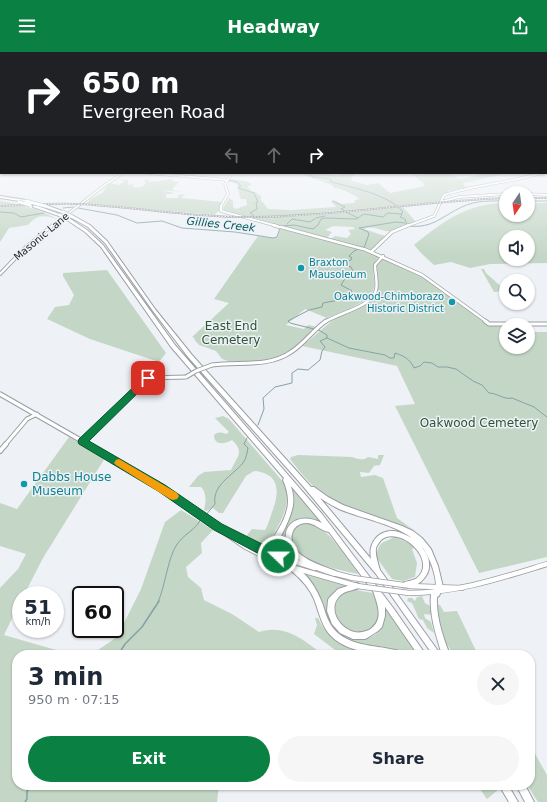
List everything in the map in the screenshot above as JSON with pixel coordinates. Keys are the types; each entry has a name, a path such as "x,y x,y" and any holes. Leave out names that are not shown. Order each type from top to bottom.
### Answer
{"highway":[{"path":"0,198 26,201 45,206 62,214"},
{"path":"0,198 70,217 89,226 106,242 154,310 183,347 304,483 378,572 433,650"},
{"path":"70,217 102,246 173,346 332,532 376,589 419,650"},
{"path":"267,552 272,546 291,509 292,497 285,477"},
{"path":"304,483 336,505 406,530 419,538 426,546 432,557 440,588 435,594 433,600 437,624 445,650"},
{"path":"332,532 317,522 304,520 291,527 288,538 293,550 306,562 334,573"},
{"path":"378,572 373,552 377,541 383,536 392,534 406,537 414,541 421,550 426,564 425,573 419,580 404,585"},
{"path":"291,567 304,578 312,588 327,626 337,637 350,644 377,650"},
{"path":"357,586 344,588 337,592 330,607 331,614 336,625 344,632 353,636 370,634 380,623 382,612 376,589"},
{"path":"507,790 514,802"},
{"path":"523,790 530,802"}],"main road":[{"path":"0,394 37,414 162,488 218,527 267,552 302,565 377,583 440,588 465,588"},
{"path":"218,527 226,535 244,546 265,557 291,567 357,586 409,594 454,592 547,564"}],"street":[{"name":"Masonic Lane","path":"0,274 23,249 105,186"},
{"path":"225,186 228,194 220,208 223,212 372,251 411,268 429,279 489,324 547,324"},
{"path":"372,251 390,233 434,216 444,195 458,190 482,186"},
{"path":"441,202 448,199 499,194"},
{"path":"535,194 547,195"},
{"path":"444,195 448,199"},
{"path":"82,442 148,378 186,377 196,371 212,365 226,363 258,363 284,356 300,346 327,321 361,304 373,296 376,289 375,265 383,256"},
{"path":"0,451 28,419 37,414"}],"green space":[{"path":"107,186 133,186 137,188 144,186 175,186 173,190 184,192 160,190 174,193 165,194 167,197 162,200 167,198 178,198 178,195 185,194 181,198 222,202 219,208 220,211 215,215 86,204 92,198 102,193"},
{"path":"237,186 249,186 247,187 251,191 261,196 261,200 268,209 291,210 335,207 336,206 331,202 333,200 342,204 354,203 355,200 360,199 344,190 334,188 333,186 382,186 390,193 425,186 465,186 466,188 448,191 450,192 443,195 439,202 280,216 242,217 225,211 223,208 229,198 233,201 233,207 236,209 247,205 246,199 241,199"},
{"path":"0,201 30,207 57,219 41,216 31,221 28,225 9,228 0,242"},
{"path":"535,203 547,203 547,263 535,263 535,230 499,230 499,264 470,268 451,262 434,265 414,245 446,221 480,206 499,204 499,222 535,222"},
{"path":"403,207 416,222 392,231 385,231 372,227 364,229 385,236 371,250 331,239 335,236 347,238 351,234 348,230 355,229 353,227 333,226 325,230 332,232 327,238 249,218 317,215"},
{"name":"East End Cemetery","path":"280,228 364,250 380,256 374,266 374,285 371,294 368,298 351,308 327,318 305,309 286,325 304,329 308,325 317,327 299,345 276,357 257,361 228,361 222,359 216,351 199,345 194,339 195,338 192,337 229,303 214,299 258,236 273,238 278,237"},
{"name":"Oakwood Cemetery","path":"383,258 410,270 433,283 486,323 499,324 499,354 535,354 535,332 547,332 547,557 479,573 395,406 415,404 397,366 302,346 337,318 361,307 372,299 376,294 378,281 375,265"},
{"path":"481,269 484,269 486,273 499,285 499,292 494,292"},
{"path":"107,270 166,353 159,362 90,339 47,319 55,307 69,305 74,295 63,276 63,273"},
{"path":"223,416 229,419 284,483 287,499 284,515 268,544 265,546 260,546 248,539 247,535 252,529 265,530 275,505 277,491 276,485 269,475 254,471 246,476 223,513 219,513 213,508 206,511 204,510 206,498 203,489 201,487 189,487 198,476 204,472 231,470 239,455 238,448 232,440 220,443 214,439 214,435 217,433 226,434 229,432 215,418"},
{"path":"69,437 105,458 43,558 29,586 12,586 12,619 4,635 56,650 12,650 12,790 218,790 217,802 0,802 0,588 18,569 26,554 0,546 0,503 17,509"},
{"path":"298,455 352,457 358,459 368,457 378,459 378,455 384,455 380,465 374,466 369,473 360,472 361,477 375,475 383,478 397,518 415,531 408,527 344,505 321,492 309,482 290,459 291,457"},
{"path":"292,488 321,522 302,518 294,521 286,530 287,544 302,562 272,550 285,528 291,512 293,505"},
{"path":"181,510 213,530 201,543 202,553 186,567 188,577 201,588 204,600 232,614 259,632 277,630 294,635 317,650 98,650 116,638 124,638 124,623 141,589 165,522"},
{"path":"306,522 314,524 322,529 336,543 359,574 327,567 305,557 296,550 292,542 292,532 298,525"},
{"path":"395,536 416,547 412,549 417,563 415,577 403,581 392,579 376,557 377,551 381,544"},
{"path":"301,572 347,585 334,592 330,597 328,604 329,616 335,626 345,634 356,638 367,638 377,633 383,623 385,607 415,650 386,650 347,639 332,629"},
{"path":"356,590 373,593 377,601 380,618 377,625 366,633 349,632 335,619 334,603 336,597 346,591"},
{"path":"422,596 425,603 432,607 432,615 424,614 425,618 431,622 434,633 427,628 423,620 419,619 412,603 407,601 408,598 412,598 415,601 417,597"},
{"path":"435,604 440,605 444,612 457,611 476,650 451,650 446,643"},
{"path":"315,618 318,618 323,628 337,641 362,650 335,650 314,634 317,625"},
{"path":"535,754 547,775 547,802 538,802 530,790 535,790"},
{"path":"481,790 498,790 487,799"}],"waterway":[{"path":"241,186 238,188 254,193 258,202 256,202 257,209 250,213 255,217"},
{"path":"347,186 380,196 397,206 403,212 401,214"},
{"path":"333,201 345,207 341,209 345,211"},
{"name":"Gillies Creek","path":"410,226 425,225 438,221 456,210 473,203 499,201"},
{"name":"Gillies Creek","path":"535,201 547,201"},
{"name":"Gillies Creek","path":"63,208 73,207"},
{"name":"Gillies Creek","path":"78,208 117,215 137,223 162,221 182,228 235,232 273,238 277,237 280,228"},
{"name":"Gillies Creek","path":"0,212 14,213 21,217 44,213"},
{"name":"Gillies Creek","path":"346,212 358,218"},
{"name":"Gillies Creek","path":"358,218 364,214 383,217 388,213 401,214"},
{"name":"Gillies Creek","path":"401,214 402,215 400,217 405,219 407,225"},
{"name":"Gillies Creek","path":"287,224 292,219 310,222 316,218 325,216"},
{"name":"Gillies Creek","path":"282,226 294,225 313,229 318,225 321,219 325,218 358,218"},
{"path":"364,248 369,234 368,232 359,228 396,222 405,223"},
{"path":"314,329 290,323 288,321 309,310 322,307 323,303 339,300 352,291 341,285 346,277 353,271 351,267 346,265 346,262 351,260 352,258 349,256 354,251 359,249"},
{"path":"317,329 327,335 327,338"},
{"path":"258,425 264,409 263,398 275,387 292,383 292,373 298,369 308,370 320,360 322,351 325,347 320,341 327,338"},
{"path":"327,338 349,348 385,355 390,358 394,358 395,353 401,355 411,362 414,368 420,366 424,362 432,363 438,367 456,369 473,381 482,385 489,393 506,398 512,398 534,407 547,417"},
{"path":"205,516 215,504 215,497 220,486 239,468 244,461 248,448 244,444 247,438"},
{"path":"158,602 173,551 182,538 195,527 201,519"},
{"path":"121,650 142,627 159,601"},
{"path":"25,802 28,790"}],"railway":[{"path":"0,206 78,204 211,216 256,217 319,214 443,202 499,198"},
{"path":"535,198 547,198"}],"slow traffic":[{"path":"119,463 173,496"}],"place":[{"name":"Braxton Mausoleum","path":"301,268"},
{"name":"Oakwood-Chimborazo Historic District","path":"452,302"},
{"name":"Dabbs House Museum","path":"24,484"}],"route":[{"path":"148,378 82,442 162,488 218,527 278,556"}]}
